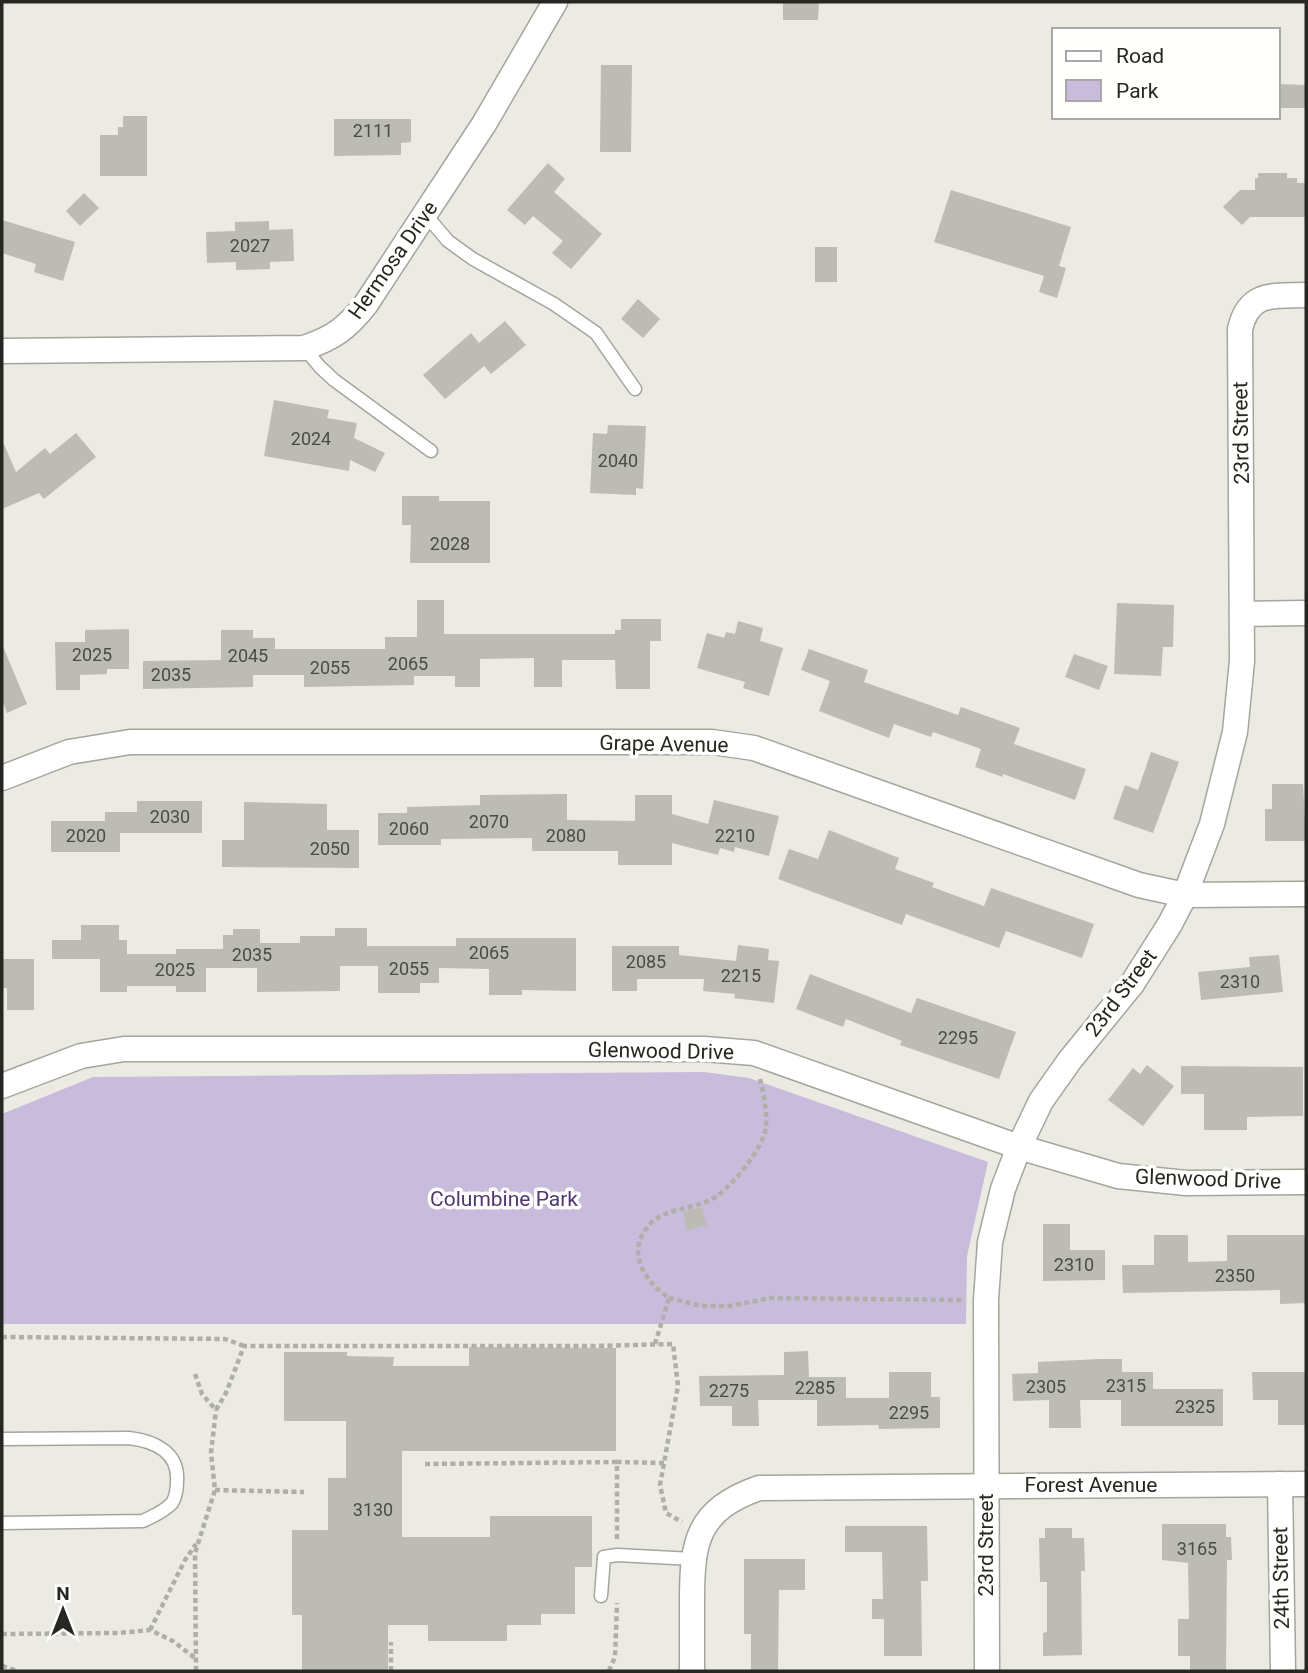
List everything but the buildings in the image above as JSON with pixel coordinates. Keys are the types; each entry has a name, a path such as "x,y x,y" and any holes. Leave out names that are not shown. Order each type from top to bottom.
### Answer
{"street":[{"name":"Hermosa Drive","path":"2,351 304,348 330,339 352,323 425,215 484,124 555,2"},
{"name":"23rd Street","path":"986,1671 986,1300 990,1242 1003,1189 1041,1101 1070,1059 1132,984 1170,924 1185,895 1212,824 1235,732 1242,661 1240,329 1247,308 1265,296 1306,295"},
{"path":"1243,614 1306,613"},
{"name":"Grape Avenue","path":"2,778 69,751 130,742 712,742 754,748 1139,885 1185,895 1306,894"},
{"name":"Glenwood Drive","path":"2,1086 81,1056 124,1049 704,1049 754,1054 1019,1147 1118,1176 1186,1183 1306,1182"},
{"name":"24th Street","path":"1280,1484 1283,1671"},
{"name":"Forest Avenue","path":"701,1533 715,1512 735,1497 759,1488 1306,1484"},
{"path":"692,1671 693,1559 696,1541 701,1533"}],"lane":[{"path":"425,215 448,241 473,259 554,304 596,333 635,389"},
{"path":"304,348 334,380 431,451"},
{"path":"2,1439 146,1440 168,1453 176,1465 178,1477 173,1502 160,1513 143,1521 2,1522"},
{"path":"601,1596 604,1557 693,1559"}],"path":[{"path":"754,1054 766,1103 766,1131 751,1159 730,1186 713,1199 668,1213 653,1221 641,1237 639,1254 640,1267 649,1282 670,1298 702,1306 730,1306 770,1298 986,1300"},
{"path":"655,1344 670,1298"},
{"path":"2,1337 225,1339 244,1346 673,1344 678,1386 660,1485 666,1513 701,1533"},
{"path":"150,1630 185,1560 197,1543 215,1490 211,1453 216,1410 226,1394 244,1346"},
{"path":"195,1374 202,1394 216,1410"},
{"path":"425,1464 617,1462"},
{"path":"215,1490 304,1492"},
{"path":"196,1671 197,1543"},
{"path":"2,1634 118,1633 150,1630 173,1641 195,1658"},
{"path":"391,1642 391,1671"},
{"path":"2,1666 18,1671"}],"green space":[{"name":"Columbine Park","path":"704,1072 749,1078 988,1162 967,1256 966,1324 2,1324 2,1114 93,1077"}]}
